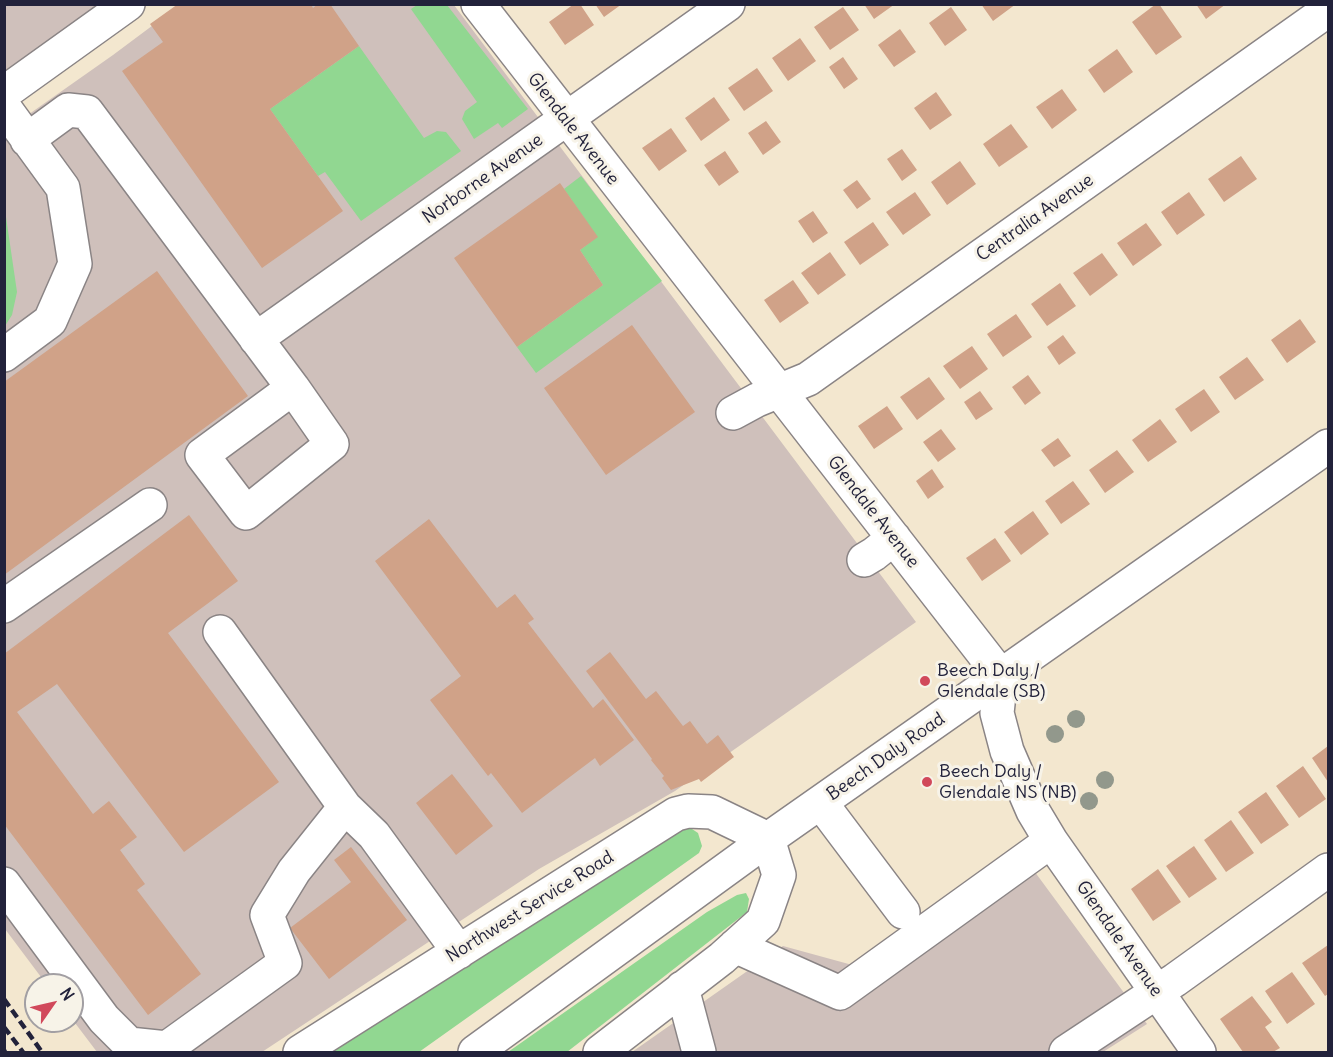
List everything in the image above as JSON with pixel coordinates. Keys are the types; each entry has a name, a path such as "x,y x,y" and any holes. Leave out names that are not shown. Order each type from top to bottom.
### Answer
{"street":[{"path":"4,93 128,4"},
{"name":"Glendale Avenue","path":"477,4 1001,676 997,713 1007,751 1033,811 1051,841 1198,1053"},
{"name":"Norborne Avenue","path":"256,339 728,4"},
{"name":"Centralia Avenue","path":"733,413 818,372 1329,10"},
{"path":"4,107 63,188 75,264 50,321 4,355"},
{"path":"27,140 68,110 87,112 293,388"},
{"name":"Beech Daly Road","path":"475,1053 768,839 1329,446"},
{"path":"4,606 150,505"},
{"path":"864,560 894,538"},
{"path":"220,632 345,807 374,835 459,952"},
{"path":"822,803 903,912"},
{"path":"4,884 104,1019 129,1044 167,1048 285,963 267,915 294,871 345,807"},
{"name":"Northwest Service Road","path":"300,1053 676,814 688,811 712,812 768,839"},
{"path":"600,1053 735,946 763,921 779,875 768,839"},
{"path":"735,946 840,993 1051,841"},
{"path":"1066,1053 1329,870"},
{"path":"682,988 699,1053"}],"shaded area":[{"path":"5,5 103,5 5,77"},
{"path":"180,5 454,5 916,622 675,791 539,869 262,1052 97,1052 83,1033 84,973 38,973 5,929 5,131"},
{"path":"1029,864 1147,1024 1103,1052 632,1052 783,946 856,966"}],"green space":[{"path":"417,5 447,5 528,109 502,128 498,123 474,139 462,119 465,111 477,102 411,9"},
{"path":"359,46 424,138 437,131 446,132 461,151 361,221 325,172 318,176 270,109"},
{"path":"581,176 662,281 536,373 517,347 603,285 580,250 597,237 564,189"},
{"path":"5,210 17,292 12,315 5,326"},
{"path":"685,828 698,833 702,846 699,853 419,1052 323,1052"},
{"path":"746,893 749,899 747,912 567,1052 508,1052 707,912 737,895"}],"building":[{"path":"178,4 311,4 313,8 318,4 330,4 359,46 270,109 343,211 262,268 122,71 163,42 150,24"},
{"path":"574,4 580,4 594,25 565,45 549,22"},
{"path":"595,4 622,4 604,17"},
{"path":"864,4 895,4 874,19"},
{"path":"981,4 1016,4 993,21"},
{"path":"1159,4 1182,37 1156,55 1132,22"},
{"path":"1196,4 1226,4 1206,19"},
{"path":"843,7 859,30 830,50 814,27"},
{"path":"951,7 967,30 945,46 929,23"},
{"path":"900,29 916,52 894,67 878,45"},
{"path":"800,38 816,61 788,81 772,58"},
{"path":"1117,49 1133,72 1104,93 1088,70"},
{"path":"843,57 858,79 844,89 829,67"},
{"path":"757,68 773,91 744,111 728,88"},
{"path":"1062,89 1077,110 1052,129 1036,107"},
{"path":"936,92 952,115 930,130 914,108"},
{"path":"714,97 730,120 701,141 685,118"},
{"path":"766,121 781,142 763,155 748,133"},
{"path":"1011,124 1028,147 999,167 983,144"},
{"path":"671,128 687,151 659,171 642,148"},
{"path":"902,149 917,170 902,181 887,159"},
{"path":"725,151 739,172 719,186 704,165"},
{"path":"1241,156 1257,179 1224,202 1208,179"},
{"path":"960,161 976,184 947,205 931,182"},
{"path":"857,180 871,199 857,209 843,190"},
{"path":"560,183 598,237 580,250 603,285 517,347 454,258"},
{"path":"915,192 931,215 903,235 886,212"},
{"path":"1189,192 1205,215 1177,235 1161,212"},
{"path":"813,211 828,233 813,243 798,221"},
{"path":"873,222 889,245 860,265 844,242"},
{"path":"1146,223 1162,245 1133,266 1117,243"},
{"path":"830,252 846,275 818,295 801,273"},
{"path":"1102,253 1118,275 1090,296 1073,273"},
{"path":"157,271 248,396 4,575 4,382"},
{"path":"793,280 809,303 780,323 764,300"},
{"path":"1060,283 1076,306 1047,326 1031,304"},
{"path":"1016,314 1032,337 1003,357 987,334"},
{"path":"1300,319 1316,342 1287,363 1271,340"},
{"path":"632,325 695,412 606,475 544,388"},
{"path":"1063,335 1076,353 1059,365 1047,347"},
{"path":"972,346 988,369 960,389 943,366"},
{"path":"1247,357 1264,380 1235,400 1219,377"},
{"path":"1028,375 1041,393 1025,405 1012,387"},
{"path":"929,377 945,399 917,420 900,397"},
{"path":"1204,389 1220,412 1191,432 1175,409"},
{"path":"980,391 993,409 976,420 964,402"},
{"path":"887,406 903,429 874,449 858,426"},
{"path":"1160,419 1177,442 1148,462 1132,440"},
{"path":"941,429 956,449 938,462 923,442"},
{"path":"1058,438 1071,456 1054,467 1041,450"},
{"path":"1117,450 1134,472 1105,493 1089,470"},
{"path":"932,469 944,487 928,499 916,481"},
{"path":"1073,481 1090,504 1061,524 1045,501"},
{"path":"1033,511 1049,534 1021,555 1004,532"},
{"path":"189,515 238,581 168,633 279,782 184,852 57,684 17,712 93,814 109,801 137,837 120,850 145,884 137,890 201,974 148,1015 4,824 4,654"},
{"path":"429,519 497,608 515,594 534,619 528,623 593,708 603,699 634,740 600,766 595,758 522,813 491,773 488,776 430,700 461,676 375,561"},
{"path":"995,538 1011,561 982,581 966,558"},
{"path":"610,652 646,699 656,691 683,726 690,721 707,744 718,735 734,757 701,782 699,779 671,790 652,759 586,671"},
{"path":"1328,746 1328,782 1312,758"},
{"path":"1303,766 1326,799 1299,818 1276,786"},
{"path":"452,774 493,826 456,855 416,803"},
{"path":"1266,792 1289,825 1261,844 1238,812"},
{"path":"1231,820 1254,853 1226,872 1204,840"},
{"path":"1194,846 1217,879 1189,898 1166,866"},
{"path":"351,847 407,920 329,979 290,928 351,882 334,860"},
{"path":"1158,869 1181,902 1153,921 1131,889"},
{"path":"1328,945 1328,994 1325,996 1302,963"},
{"path":"1292,972 1315,1004 1287,1024 1265,991"},
{"path":"1252,996 1272,1022 1265,1027 1280,1048 1273,1052 1243,1052 1220,1019"}],"railway":[{"path":"4,999 42,1052"},
{"path":"4,1027 23,1052"}],"place":[{"name":"Beech Daly / Glendale (SB)","path":"925,681"},
{"name":"Beech Daly / Glendale NS (NB)","path":"927,782"}]}
